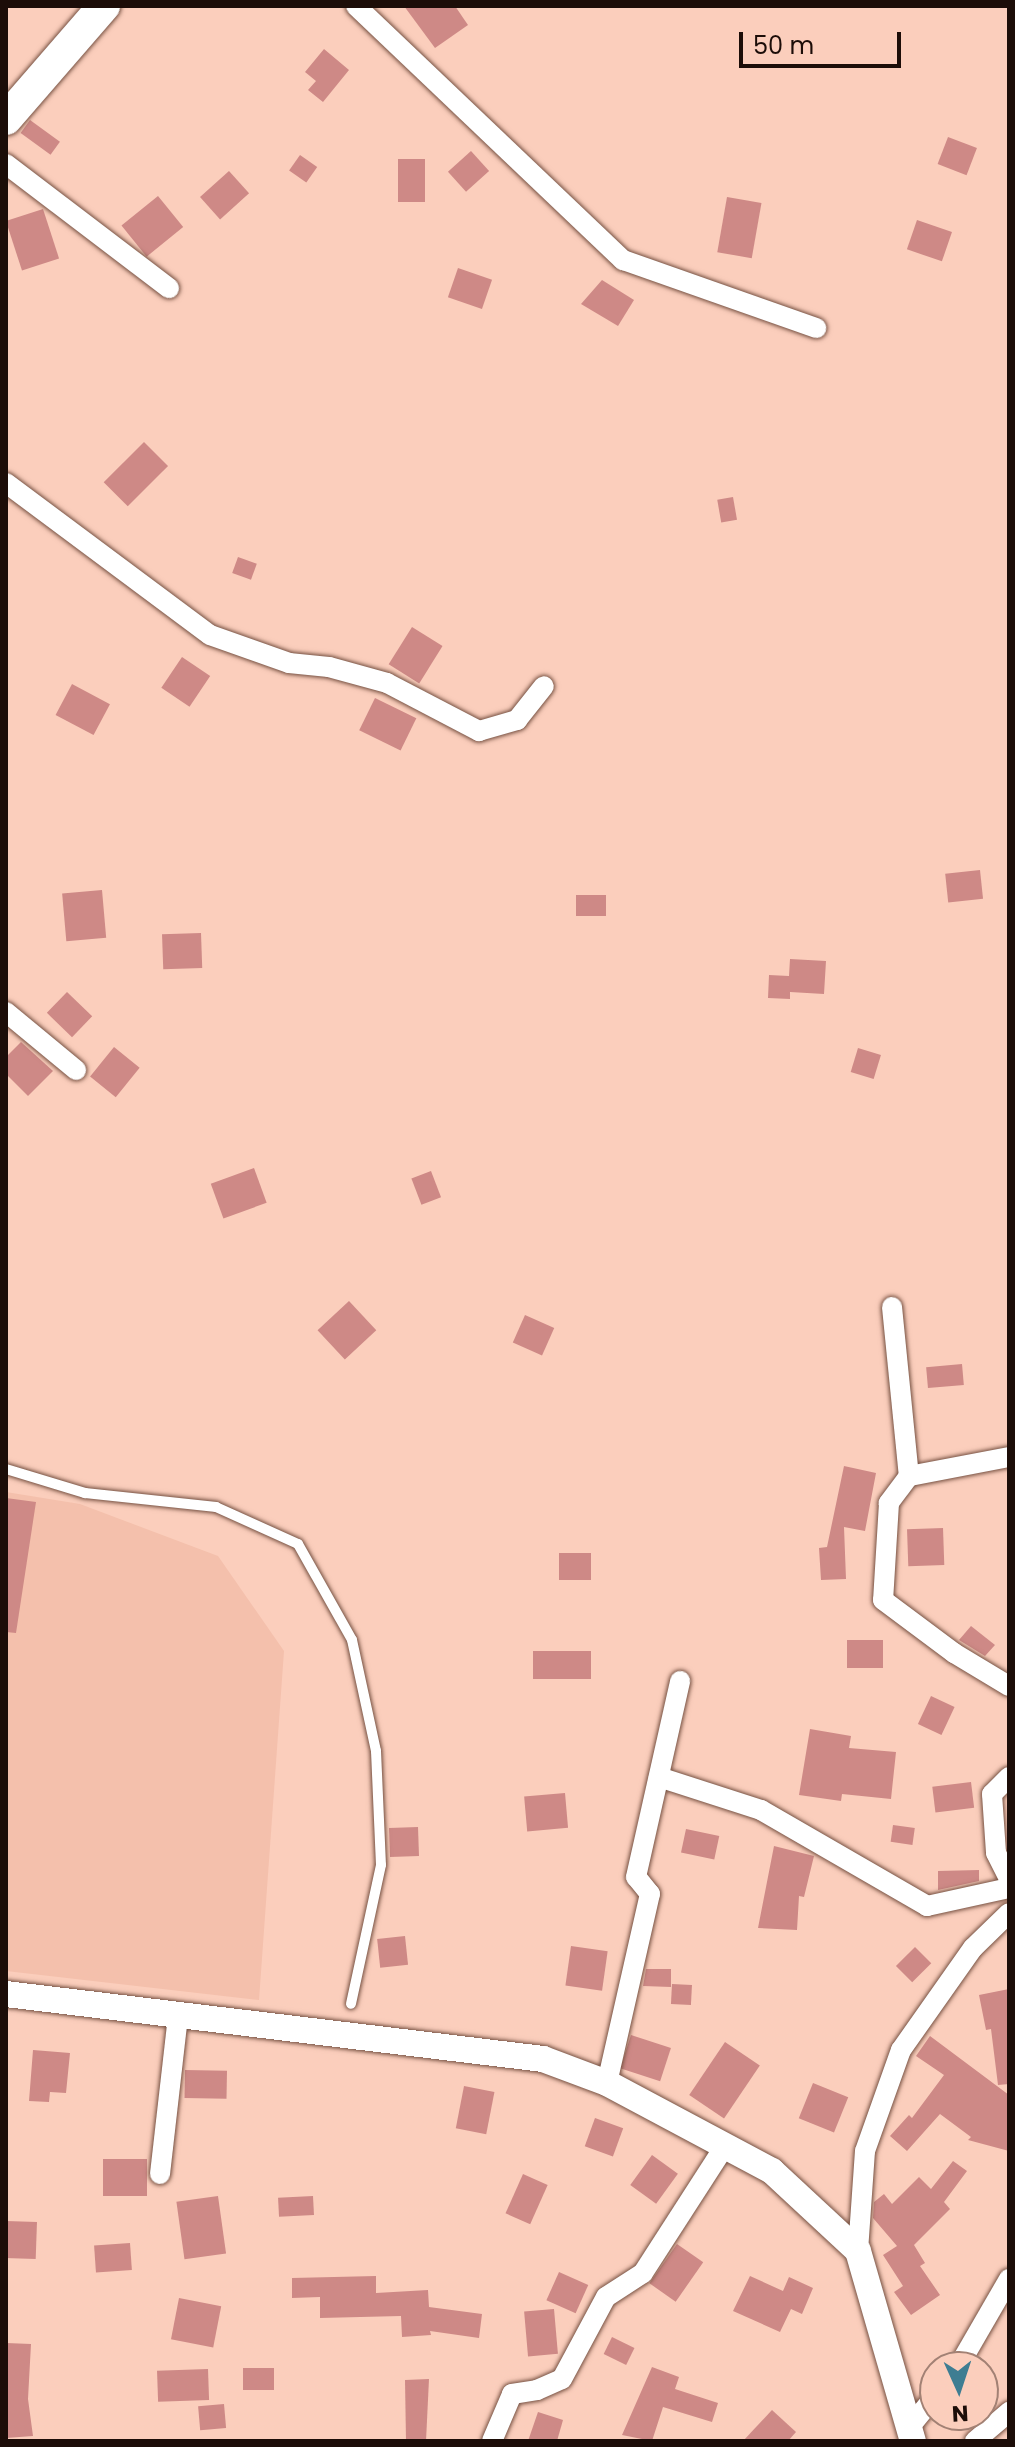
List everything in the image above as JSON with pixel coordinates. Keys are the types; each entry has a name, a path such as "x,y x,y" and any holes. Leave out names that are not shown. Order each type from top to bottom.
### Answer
{"main road":[{"path":"6,119 104,6"}],"street":[{"path":"356,6 623,260 816,328"},
{"path":"6,164 169,288"},
{"path":"6,483 210,635 289,663 329,667 387,683 479,731 517,720 544,686"},
{"path":"6,1012 76,1070"},
{"path":"892,1307 909,1476 889,1503 883,1600 954,1653 1009,1686"},
{"path":"909,1476 1009,1457"},
{"path":"607,2083 650,1894 636,1877 680,1681"},
{"path":"659,1777 761,1810 927,1906 1009,1888"},
{"path":"1009,1777 992,1794 996,1853 1009,1879"},
{"path":"910,2435 858,2251 865,2151 901,2050 973,1948 1009,1913"},
{"path":"6,1994 543,2059 607,2083 772,2171 858,2251"},
{"path":"160,2174 178,2016"},
{"path":"492,2441 512,2394 537,2390 562,2379 606,2297 643,2273 726,2144"},
{"path":"967,2351 1009,2279"},
{"path":"975,2441 1009,2412"}],"lane":[{"path":"6,1469 85,1493 216,1507 298,1544 352,1640 376,1751 381,1865 351,2004"}],"shaded area":[{"path":"6,1492 80,1504 218,1556 284,1651 259,2000 6,1971"}],"building":[{"path":"404,6 455,6 468,25 435,48"},
{"path":"324,49 349,70 323,102 308,90 316,81 305,72"},
{"path":"30,120 60,142 51,155 21,133"},
{"path":"948,137 977,148 967,175 938,164"},
{"path":"471,151 489,171 466,192 448,172"},
{"path":"300,155 317,167 306,183 289,171"},
{"path":"398,159 425,159 425,202 398,202"},
{"path":"229,171 249,193 220,219 200,197"},
{"path":"158,196 183,227 147,257 121,226"},
{"path":"727,197 761,203 752,258 717,252"},
{"path":"43,209 59,258 22,271 6,221"},
{"path":"917,220 952,232 942,261 907,249"},
{"path":"458,268 492,280 482,309 448,297"},
{"path":"602,280 634,300 618,326 581,304"},
{"path":"144,442 168,466 128,506 104,482"},
{"path":"733,497 737,520 721,522 717,500"},
{"path":"238,557 257,564 251,580 232,573"},
{"path":"412,627 443,646 419,683 389,664"},
{"path":"182,657 210,676 189,707 161,688"},
{"path":"72,684 110,704 94,735 56,715"},
{"path":"375,698 416,718 401,751 359,730"},
{"path":"980,870 983,899 948,902 945,874"},
{"path":"102,890 106,938 66,941 62,893"},
{"path":"576,895 606,895 606,916 576,916"},
{"path":"201,933 202,968 163,969 162,934"},
{"path":"790,959 826,961 824,994 790,992 790,999 768,998 769,975 789,976"},
{"path":"67,992 92,1016 72,1037 47,1013"},
{"path":"21,1042 53,1071 28,1096 6,1074 6,1057"},
{"path":"114,1047 140,1068 116,1097 90,1077"},
{"path":"858,1048 881,1055 874,1079 851,1072"},
{"path":"254,1168 267,1203 223,1219 211,1184"},
{"path":"431,1171 441,1197 421,1205 411,1179"},
{"path":"349,1301 376,1330 345,1360 318,1330"},
{"path":"525,1315 554,1328 542,1355 513,1342"},
{"path":"962,1364 964,1385 928,1388 926,1367"},
{"path":"844,1466 876,1473 865,1531 844,1527 846,1579 821,1580 819,1548 827,1547"},
{"path":"6,1498 36,1502 16,1633 6,1632"},
{"path":"943,1528 944,1565 908,1566 907,1529"},
{"path":"559,1553 591,1553 591,1580 559,1580"},
{"path":"971,1626 995,1645 985,1656 959,1640"},
{"path":"847,1640 883,1640 883,1668 847,1668"},
{"path":"533,1651 591,1651 591,1679 533,1679"},
{"path":"931,1696 955,1707 941,1735 918,1724"},
{"path":"810,1729 851,1736 849,1748 896,1752 891,1799 842,1794 841,1801 799,1795"},
{"path":"971,1782 974,1808 935,1813 932,1787"},
{"path":"565,1793 568,1828 527,1831 524,1797"},
{"path":"893,1825 915,1828 912,1845 891,1842"},
{"path":"418,1827 419,1856 390,1857 389,1828"},
{"path":"686,1829 719,1836 714,1860 681,1852"},
{"path":"774,1846 814,1856 804,1897 799,1896 797,1930 758,1928"},
{"path":"979,1870 979,1881 938,1890 938,1871"},
{"path":"405,1936 408,1965 380,1968 377,1939"},
{"path":"571,1946 608,1951 602,1991 565,1986"},
{"path":"915,1947 931,1963 912,1982 896,1966"},
{"path":"646,1969 671,1969 671,1987 643,1986"},
{"path":"672,1984 692,1985 691,2005 671,2004"},
{"path":"1009,1989 1009,2084 998,2085 991,2029 986,2030 979,1995"},
{"path":"631,2035 671,2048 660,2081 620,2068"},
{"path":"930,2036 1009,2095 1009,2151 968,2140 971,2137 940,2114 907,2151 890,2136 909,2115 912,2118 944,2075 916,2056"},
{"path":"725,2042 760,2065 724,2119 689,2095"},
{"path":"33,2050 70,2053 66,2093 50,2092 49,2102 29,2101"},
{"path":"185,2070 227,2071 227,2099 185,2098"},
{"path":"813,2083 848,2097 834,2132 799,2118"},
{"path":"464,2086 494,2092 486,2134 456,2128"},
{"path":"595,2118 623,2128 613,2156 585,2146"},
{"path":"652,2155 678,2174 656,2204 630,2185"},
{"path":"103,2159 147,2159 147,2196 103,2196"},
{"path":"953,2161 967,2171 944,2202 950,2209 914,2245 925,2263 920,2266 940,2295 911,2315 894,2292 903,2286 883,2255 897,2246 873,2218 874,2202 884,2194 892,2204 919,2177 931,2189"},
{"path":"523,2174 548,2185 530,2224 506,2213"},
{"path":"218,2196 226,2253 184,2259 176,2202"},
{"path":"313,2196 314,2215 279,2217 278,2198"},
{"path":"6,2221 37,2222 36,2259 6,2258"},
{"path":"130,2243 132,2270 96,2272 94,2246"},
{"path":"677,2244 703,2262 676,2302 649,2283"},
{"path":"559,2272 588,2285 576,2313 546,2300"},
{"path":"376,2276 376,2293 428,2290 429,2307 482,2314 479,2338 430,2331 431,2335 402,2337 401,2316 320,2318 320,2297 292,2298 292,2278"},
{"path":"750,2276 783,2291 789,2277 813,2288 802,2314 791,2309 780,2332 733,2311"},
{"path":"179,2298 221,2306 213,2347 171,2339"},
{"path":"554,2309 558,2354 528,2356 524,2312"},
{"path":"612,2337 634,2348 626,2365 604,2354"},
{"path":"6,2343 31,2344 28,2399 33,2436 6,2438"},
{"path":"652,2367 679,2377 675,2389 718,2403 712,2422 663,2407 652,2441 622,2435"},
{"path":"243,2368 274,2368 274,2390 243,2390"},
{"path":"208,2369 209,2400 158,2402 157,2371"},
{"path":"429,2379 426,2441 406,2441 405,2380"},
{"path":"224,2404 226,2428 200,2430 198,2406"},
{"path":"772,2410 796,2432 788,2441 743,2441"},
{"path":"538,2412 563,2420 557,2441 528,2441"}]}
